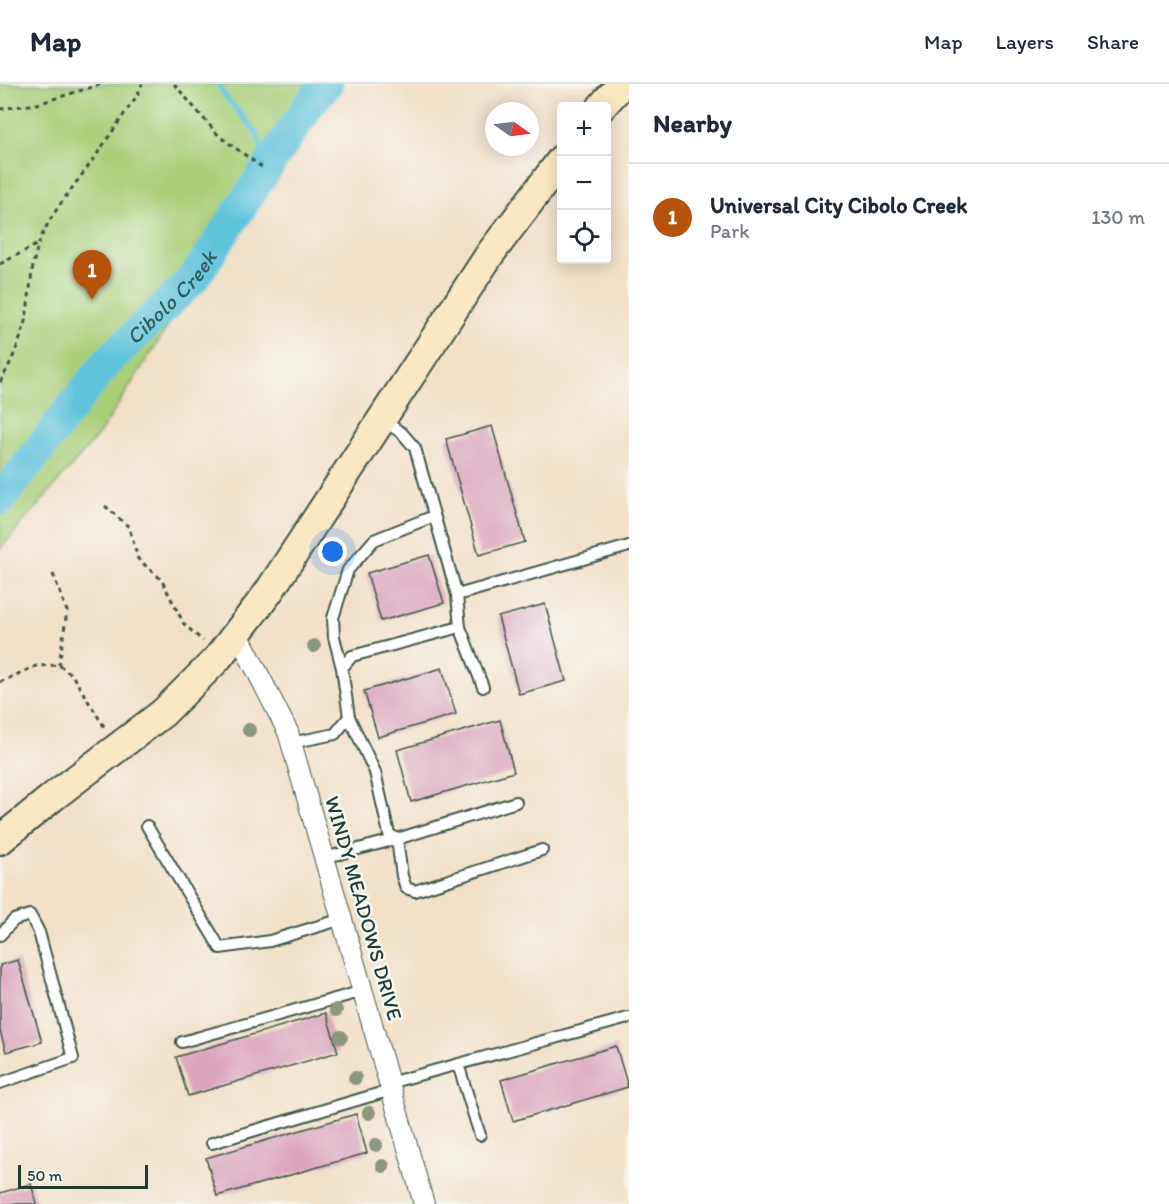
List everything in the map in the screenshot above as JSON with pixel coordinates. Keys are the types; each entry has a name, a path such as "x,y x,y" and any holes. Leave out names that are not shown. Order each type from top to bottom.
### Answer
{"main road":[{"path":"606,102 622,84"},
{"path":"0,840 163,713 217,659 268,593 490,254 557,164"}],"street":[{"name":"WINDY MEADOWS DRIVE","path":"238,633 291,743 424,1204"}],"lane":[{"path":"382,420 402,433 415,448 458,595 460,627 483,687"},
{"path":"397,839 389,834 375,772 349,717 342,668 334,637 333,618 348,570 374,540 434,516"},
{"path":"458,595 629,546"},
{"path":"342,668 352,656 460,627"},
{"path":"291,743 335,734 349,717"},
{"path":"324,858 397,839 516,802"},
{"path":"147,826 220,948 270,941 342,919"},
{"path":"397,839 406,888 415,891 542,850"},
{"path":"0,935 14,920 30,915 39,932 73,1058 0,1083"},
{"path":"182,1042 363,991"},
{"path":"212,1143 458,1064 628,1018"},
{"path":"458,1064 480,1135"}],"path":[{"path":"0,109 37,104 102,84"},
{"path":"0,382 8,370 21,335 28,306 29,280 38,244 54,211 137,96 142,84"},
{"path":"174,84 219,136 263,168"},
{"path":"0,264 38,244"},
{"path":"105,506 129,527 138,559 161,579 184,624 203,641 217,659"},
{"path":"53,574 67,611 59,664"},
{"path":"0,682 36,666 59,664 72,675 118,747"}],"green space":[{"path":"0,84 341,84 269,167 100,433 0,549"}],"building":[{"path":"492,426 525,542 479,555 446,439"},
{"path":"429,555 444,603 381,621 367,573"},
{"path":"545,604 566,681 519,694 498,617"},
{"path":"442,668 456,714 378,737 364,691"},
{"path":"500,720 514,772 411,802 397,750"},
{"path":"18,960 42,1042 6,1052 0,1031 0,965"},
{"path":"326,1013 338,1052 188,1096 176,1057"},
{"path":"616,1046 628,1087 513,1121 501,1080"},
{"path":"356,1114 367,1153 217,1196 206,1158"},
{"path":"31,1184 37,1204 0,1204 0,1193"}],"waterway":[{"path":"218,84 225,96 256,132 269,167"},
{"name":"Cibolo Creek","path":"0,500 106,363 194,278 309,105 327,84"}],"place":[{"name":"Universal City Cibolo Creek","path":"92,300"}]}
